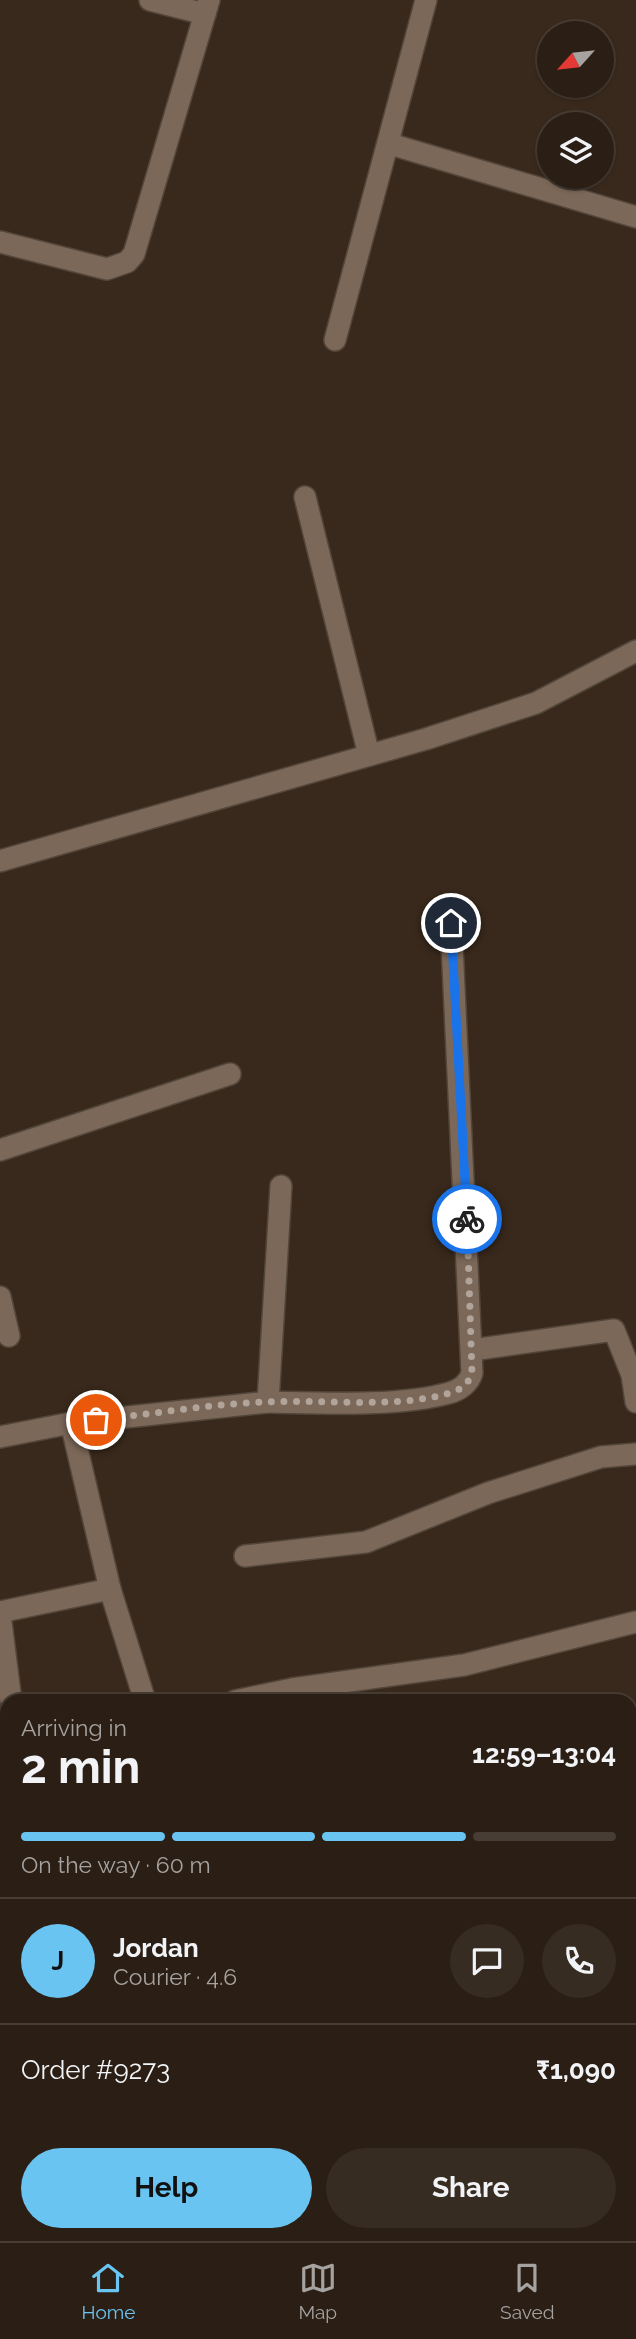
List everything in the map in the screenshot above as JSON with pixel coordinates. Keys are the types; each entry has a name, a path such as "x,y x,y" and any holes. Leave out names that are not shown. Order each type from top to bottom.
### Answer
{"street":[{"path":"0,242 107,269 127,262 134,254 207,7 150,0"},
{"path":"335,340 390,144 426,0"},
{"path":"390,144 636,217"},
{"path":"305,497 369,755"},
{"path":"0,861 369,755 536,703 636,652"},
{"path":"0,1437 71,1423 268,1402 368,1402 450,1393 470,1380 472,1350 451,923"},
{"path":"0,1150 230,1074"},
{"path":"268,1402 281,1186"},
{"path":"0,1297 9,1336"},
{"path":"472,1350 614,1330 632,1375 636,1402"},
{"path":"71,1423 110,1589 143,1694"},
{"path":"244,1556 366,1542 488,1493 601,1457 636,1454"},
{"path":"10,1694 0,1613 110,1589"},
{"path":"268,1694 464,1665 636,1622"}],"way so far":[{"path":"96,1420 268,1402 368,1402 423,1397 458,1390 470,1380 472,1373 467,1219"}],"route":[{"path":"451,923 467,1219"}]}
